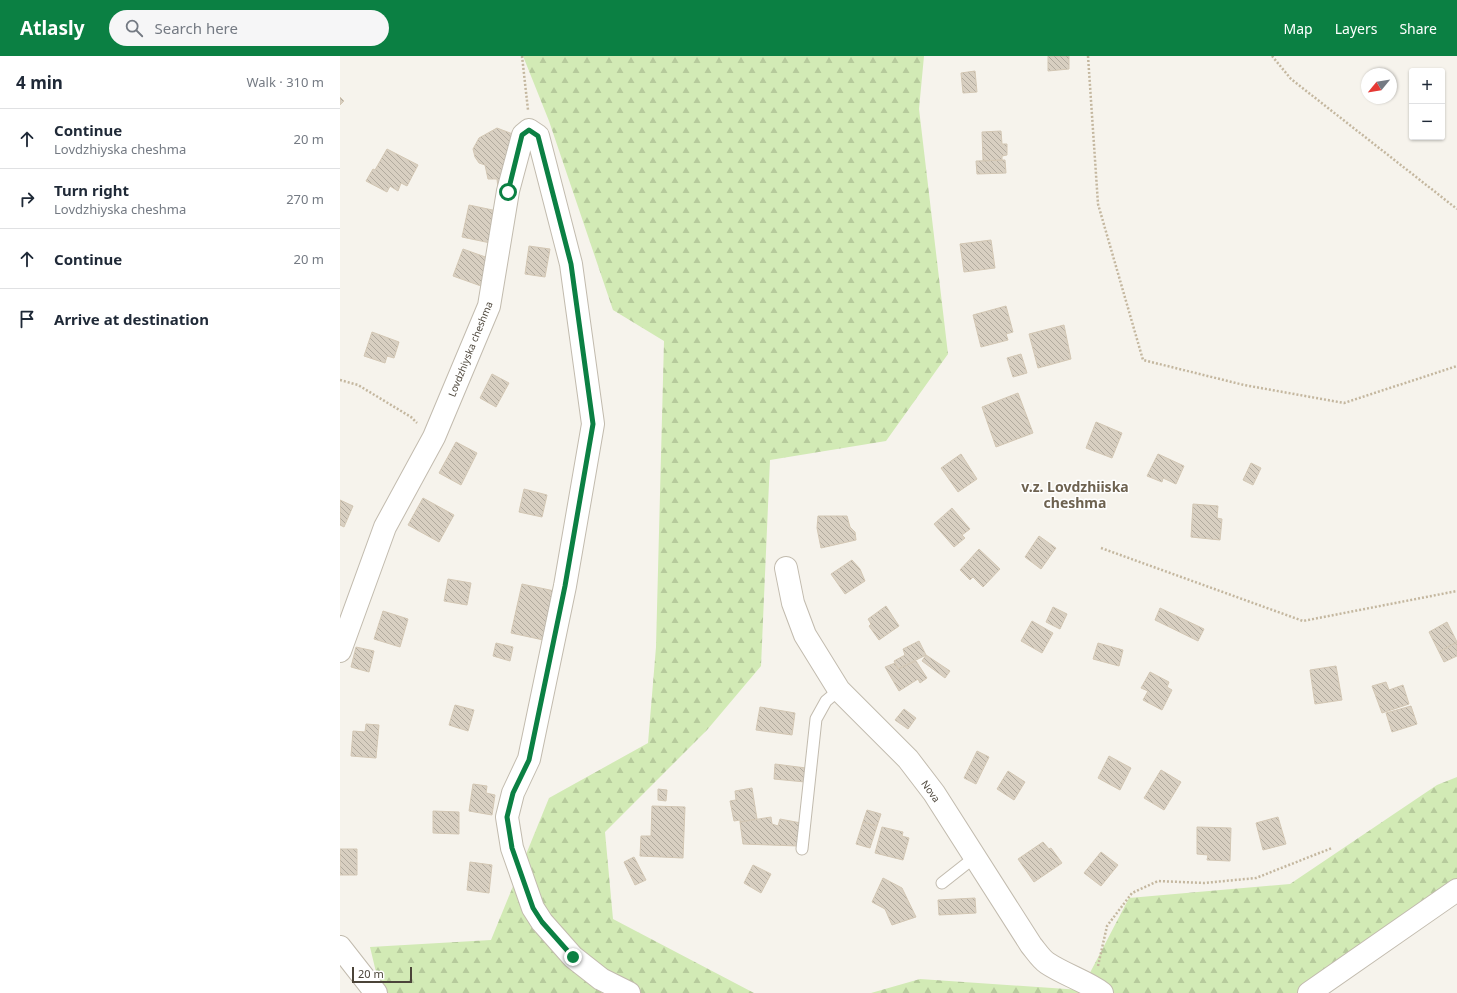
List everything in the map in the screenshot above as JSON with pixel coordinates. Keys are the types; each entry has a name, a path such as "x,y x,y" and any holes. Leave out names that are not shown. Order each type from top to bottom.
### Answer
{"street":[{"name":"Lovdzhiyska cheshma","path":"340,651 386,527 434,437 489,306 508,192 522,135 529,130"},
{"path":"529,130 538,136 571,264 593,424 565,586 529,760 513,793 507,817 512,848 533,908 542,922 573,957 601,979 629,993"},
{"name":"Nova","path":"786,568 793,603 806,635 839,690 908,759 934,793 1031,945 1046,962 1098,990"},
{"path":"1309,993 1457,890"},
{"path":"340,947 376,993"}],"lane":[{"path":"802,849 816,719 826,701 839,690"},
{"path":"942,883 975,857"}],"path":[{"path":"522,56 527,96 529,130"},
{"path":"1088,56 1098,204 1143,360 1244,385 1344,403 1457,366"},
{"path":"1272,56 1290,79 1457,209"},
{"path":"340,380 358,385 411,418 434,437"},
{"path":"1101,548 1303,621 1457,591"},
{"path":"1098,990 1107,926 1132,893 1158,881 1204,883 1256,878 1332,848"}],"green space":[{"path":"523,56 924,56 919,109 948,354 886,441 770,460 761,666 707,730 605,832 613,919 754,993 381,993 370,947 491,940 549,798 648,743 656,647 664,341 613,310 549,121"},
{"path":"1457,777 1457,882 1299,993 871,993 920,979 1081,990 1129,898 1290,884 1437,785"}],"building":[{"path":"1048,56 1069,56 1069,69 1048,71"},
{"path":"975,71 977,92 963,93 961,73"},
{"path":"340,97 344,101 340,105"},
{"path":"497,128 518,136 498,188 497,179 488,179 485,165 479,163 475,157 473,149 479,138"},
{"path":"1001,131 1002,144 1007,144 1007,155 1002,156 1002,160 983,161 982,132"},
{"path":"387,149 418,165 407,186 401,183 398,191 390,186 387,192 366,181 373,169 375,170"},
{"path":"1005,160 1006,173 977,174 976,161"},
{"path":"469,205 502,212 495,244 462,237"},
{"path":"991,240 995,268 964,272 960,244"},
{"path":"529,246 550,249 545,277 525,274"},
{"path":"463,249 491,259 481,286 453,276"},
{"path":"1006,306 1013,332 1006,334 1008,340 981,347 973,315"},
{"path":"1064,325 1071,359 1038,368 1029,334"},
{"path":"372,332 399,342 394,358 387,356 385,363 364,356"},
{"path":"1021,354 1027,373 1013,377 1007,358"},
{"path":"492,374 509,383 496,407 480,398"},
{"path":"1018,393 1033,433 996,447 982,407"},
{"path":"1096,422 1122,433 1112,458 1086,448"},
{"path":"456,442 477,453 461,485 439,473"},
{"path":"961,454 977,479 958,492 941,468"},
{"path":"1158,454 1184,466 1176,484 1163,478 1162,482 1147,476"},
{"path":"1251,463 1261,468 1253,485 1243,480"},
{"path":"524,489 547,495 542,517 519,512"},
{"path":"423,498 454,515 439,542 408,525"},
{"path":"340,500 353,506 344,527 340,525"},
{"path":"1193,504 1218,506 1217,518 1222,519 1220,540 1191,537"},
{"path":"952,508 970,529 962,535 965,538 954,547 934,524"},
{"path":"818,516 847,516 850,527 855,532 856,540 821,548 817,528"},
{"path":"1039,536 1056,548 1041,569 1025,557"},
{"path":"979,549 1000,569 983,587 973,577 970,580 960,570"},
{"path":"852,560 860,569 865,581 845,594 831,574"},
{"path":"448,579 471,583 467,605 444,601"},
{"path":"522,584 559,592 548,641 511,633"},
{"path":"886,606 899,626 879,640 869,626 871,624 868,619"},
{"path":"1053,607 1067,614 1060,629 1046,622"},
{"path":"1160,608 1204,629 1198,641 1155,620"},
{"path":"383,611 408,619 400,647 374,639"},
{"path":"1032,621 1053,633 1042,653 1021,641"},
{"path":"1447,622 1457,642 1439,652 1429,632"},
{"path":"919,641 926,655 898,669 894,661 905,655 903,649"},
{"path":"1457,642 1457,656 1444,662 1439,652"},
{"path":"496,643 513,647 510,661 493,656"},
{"path":"1098,643 1123,650 1119,666 1093,659"},
{"path":"356,647 374,651 369,672 351,667"},
{"path":"926,655 950,671 945,678 922,661"},
{"path":"916,661 927,678 920,683 918,679 899,691 885,667 895,663 898,669"},
{"path":"1336,666 1342,700 1315,704 1310,670"},
{"path":"1150,672 1169,682 1167,687 1172,690 1162,710 1143,700 1148,691 1141,688"},
{"path":"1386,682 1389,690 1403,685 1409,704 1382,713 1372,686"},
{"path":"455,705 474,710 468,731 449,725"},
{"path":"1411,706 1417,724 1392,732 1386,713"},
{"path":"760,707 795,713 792,735 756,730"},
{"path":"904,709 916,718 908,729 895,720"},
{"path":"366,724 379,725 376,758 351,756 353,731 365,732"},
{"path":"977,751 989,757 976,784 964,778"},
{"path":"1109,756 1131,768 1120,790 1098,778"},
{"path":"775,764 806,768 805,782 774,779"},
{"path":"1161,770 1181,782 1164,810 1144,798"},
{"path":"1008,771 1025,782 1014,800 997,789"},
{"path":"473,784 487,786 486,793 495,795 492,815 469,811"},
{"path":"752,788 757,819 740,822 740,820 734,821 730,801 736,800 735,791"},
{"path":"658,789 667,790 666,801 658,800"},
{"path":"652,806 685,807 683,858 640,856 641,836 651,836"},
{"path":"867,810 881,814 877,826 863,822"},
{"path":"433,811 459,812 459,834 433,833"},
{"path":"771,817 772,824 778,826 780,819 801,823 798,846 743,844 740,822"},
{"path":"1278,817 1286,844 1263,850 1256,823"},
{"path":"863,822 877,826 870,848 856,844"},
{"path":"882,827 903,832 902,836 909,838 903,860 875,853"},
{"path":"1197,827 1231,828 1230,861 1207,860 1208,855 1197,854"},
{"path":"1043,842 1049,849 1051,848 1062,863 1034,882 1018,859"},
{"path":"340,849 357,849 357,875 340,875"},
{"path":"1101,852 1118,865 1101,886 1084,873"},
{"path":"634,857 646,880 635,885 624,862"},
{"path":"470,862 492,865 489,893 467,890"},
{"path":"753,865 771,874 761,893 744,883"},
{"path":"883,878 902,888 916,917 892,925 885,909 872,902"},
{"path":"975,898 976,913 939,915 938,900"}],"district":[{"name":"v.z. Lovdzhiiska cheshma","path":"1075,496"}],"route":[{"path":"508,192 522,135 529,130 538,136 571,264 593,424 565,586 529,760 513,793 507,817 512,848 533,908 542,922 573,957"}]}
